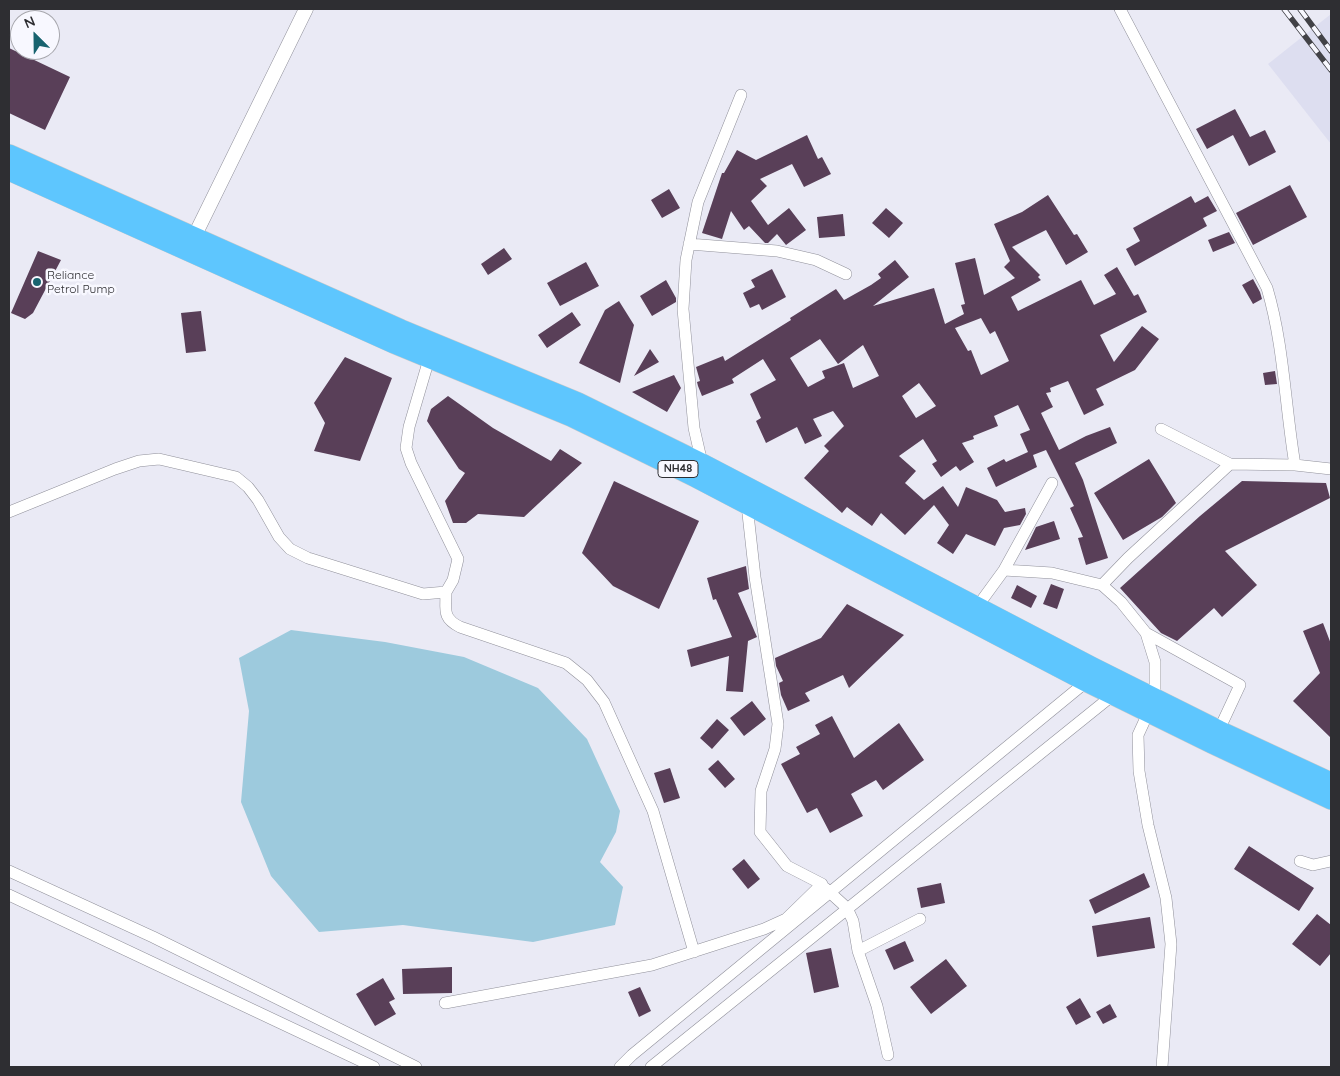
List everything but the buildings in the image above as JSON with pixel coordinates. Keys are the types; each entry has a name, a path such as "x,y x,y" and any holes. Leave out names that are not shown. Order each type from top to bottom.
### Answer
{"highway":[{"name":"NH48","path":"9,154 401,329 578,402 698,470 825,537 1086,682 1113,695 1152,706 1219,730 1331,782"},
{"name":"NH48","path":"9,171 429,358 698,470 747,505 825,537 977,607 1152,706 1331,800"}],"street":[{"path":"194,237 306,9"},
{"path":"1120,9 1266,288 1274,312 1282,357 1295,464"},
{"path":"698,470 683,309 686,260 698,202 741,95"},
{"path":"689,244 777,251 816,260 846,274"},
{"path":"429,358 408,428 406,448 458,559 453,580 446,592 446,614 450,622 460,627 566,663 587,680 604,702 653,811 694,952"},
{"path":"1161,429 1230,464 1295,464 1331,469"},
{"path":"9,512 115,469 139,461 159,458 236,477 248,487 258,500 280,537 290,549 308,558 423,594 446,592"},
{"path":"1102,585 1128,558 1230,464"},
{"path":"977,607 1004,570 1052,483"},
{"path":"747,505 755,577 778,724 775,748 761,792 760,832 787,866 826,888 847,908 854,921 858,951 877,1006 888,1055"},
{"path":"1004,570 1052,573 1102,585 1121,602 1146,633 1156,662 1152,706 1138,735 1139,771 1148,825 1166,898 1170,944 1162,1067"},
{"path":"1146,633 1240,685 1219,730"},
{"path":"445,1003 652,965 764,929 786,919 1086,682"},
{"path":"651,1067 1113,695"},
{"path":"1300,862 1314,865 1331,861"},
{"path":"9,871 153,937 416,1067"},
{"path":"620,1067 826,888"},
{"path":"9,895 374,1067"},
{"path":"858,951 920,919"}],"shaded area":[{"path":"1331,14 1331,144 1268,64"}],"water":[{"path":"291,630 385,642 464,657 538,688 587,739 620,811 616,832 600,862 623,887 615,925 533,942 403,925 319,932 271,876 241,802 249,711 239,658"}],"railway":[{"path":"1284,9 1331,70"},
{"path":"1300,9 1331,51"}],"place":[{"name":"Reliance Petrol Pump","path":"37,282"}]}
